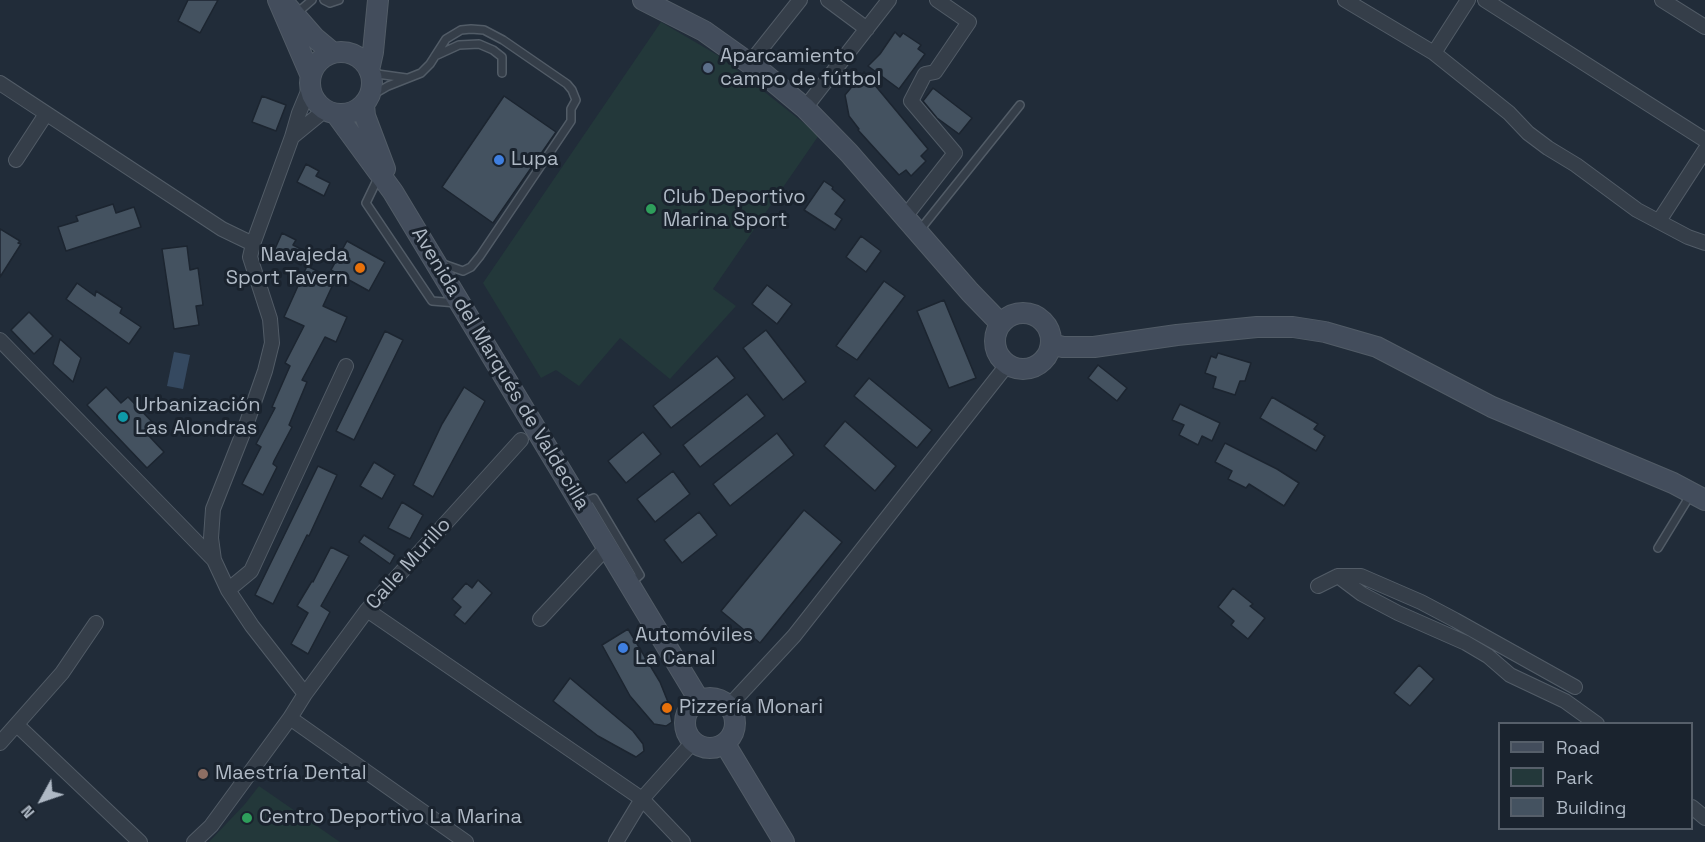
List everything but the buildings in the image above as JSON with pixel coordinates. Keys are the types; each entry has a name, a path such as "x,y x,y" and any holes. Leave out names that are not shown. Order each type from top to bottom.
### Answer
{"street":[{"path":"280,0 315,38 365,63 370,71"},
{"path":"280,0 310,81 314,101 331,112"},
{"path":"292,136 331,112 354,112 366,101 372,85 370,71 378,0"},
{"path":"643,0 704,31 750,63 805,108 849,153 917,233 1000,323"},
{"path":"750,63 800,0"},
{"path":"828,0 867,28"},
{"path":"805,108 889,0"},
{"path":"904,218 955,153 911,101 926,74 935,72 969,22 937,0"},
{"path":"1344,0 1434,53 1509,113 1528,133 1637,210 1688,237 1705,243"},
{"path":"1434,53 1468,0"},
{"path":"1485,0 1705,140"},
{"path":"1662,0 1705,27"},
{"path":"305,694 252,627 228,590 214,560 211,518 216,499 265,371 272,343 270,319 250,257 253,244 298,113 320,61 342,53 376,24"},
{"path":"0,83 222,229 253,244"},
{"name":"Avenida del Marqués de Valdecilla","path":"366,101 365,116 393,192"},
{"name":"Avenida del Marqués de Valdecilla","path":"331,112 393,192 699,700"},
{"path":"16,160 46,114"},
{"path":"1659,221 1705,150"},
{"path":"1016,314 1034,315 1047,327 1051,344 1042,362 1025,370 1007,365 995,350 994,340 1000,323 1007,317 1016,314"},
{"path":"1051,344 1063,347 1094,347 1177,334 1257,327 1293,327 1325,332 1360,341 1386,351 1492,407 1544,427 1698,496"},
{"path":"0,339 214,560"},
{"path":"729,706 794,636 1007,365"},
{"path":"228,590 251,572 346,366"},
{"name":"Calle Murillo","path":"194,842 211,826 367,610 522,440"},
{"path":"179,522 191,526 211,518"},
{"path":"540,619 607,547"},
{"path":"1318,586 1338,576 1360,576 1421,602 1575,687"},
{"path":"1338,576 1362,594 1398,613 1466,643 1488,656 1510,675 1565,701 1596,722"},
{"path":"367,610 642,799 683,842"},
{"path":"0,743 62,673 96,622"},
{"path":"715,698 729,706 736,721 731,738 725,744 709,748 693,742 685,728 685,720 692,705 699,700 715,698"},
{"path":"290,718 466,842"},
{"path":"17,725 140,842"},
{"path":"616,842 642,799 693,742"},
{"path":"725,744 784,842"},
{"path":"1693,808 1705,818"}],"lane":[{"path":"295,15 312,0"},
{"path":"324,0 330,3 339,0"},
{"path":"366,101 406,78 421,74 446,39 461,30 484,30 502,39 567,84 572,90 576,100 571,109 571,121 471,267 463,271 435,261"},
{"path":"435,56 459,45 480,44 502,57 502,73"},
{"path":"370,71 406,78"},
{"path":"917,233 1020,105"},
{"path":"380,173 366,203 432,301 461,304"},
{"path":"1658,548 1698,496"},
{"path":"580,503 594,498 640,575 630,585"}],"green space":[{"name":"Club Deportivo Marina Sport","path":"661,22 719,56 819,135 713,289 736,306 670,379 620,338 579,386 556,370 541,378 483,283"},
{"path":"259,786 340,842 209,842"}],"water":[{"path":"174,352 190,355 183,389 167,386"}],"place":[{"name":"Aparcamiento campo de fútbol","path":"708,68"},
{"name":"Lupa","path":"499,160"},
{"name":"Club Deportivo Marina Sport","path":"651,209"},
{"name":"Navajeda Sport Tavern","path":"360,268"},
{"name":"Urbanización Las Alondras","path":"123,417"},
{"name":"Automóviles La Canal","path":"623,648"},
{"name":"Pizzería Monari","path":"667,708"},
{"name":"Maestría Dental","path":"203,774"},
{"name":"Centro Deportivo La Marina","path":"247,818"}]}
